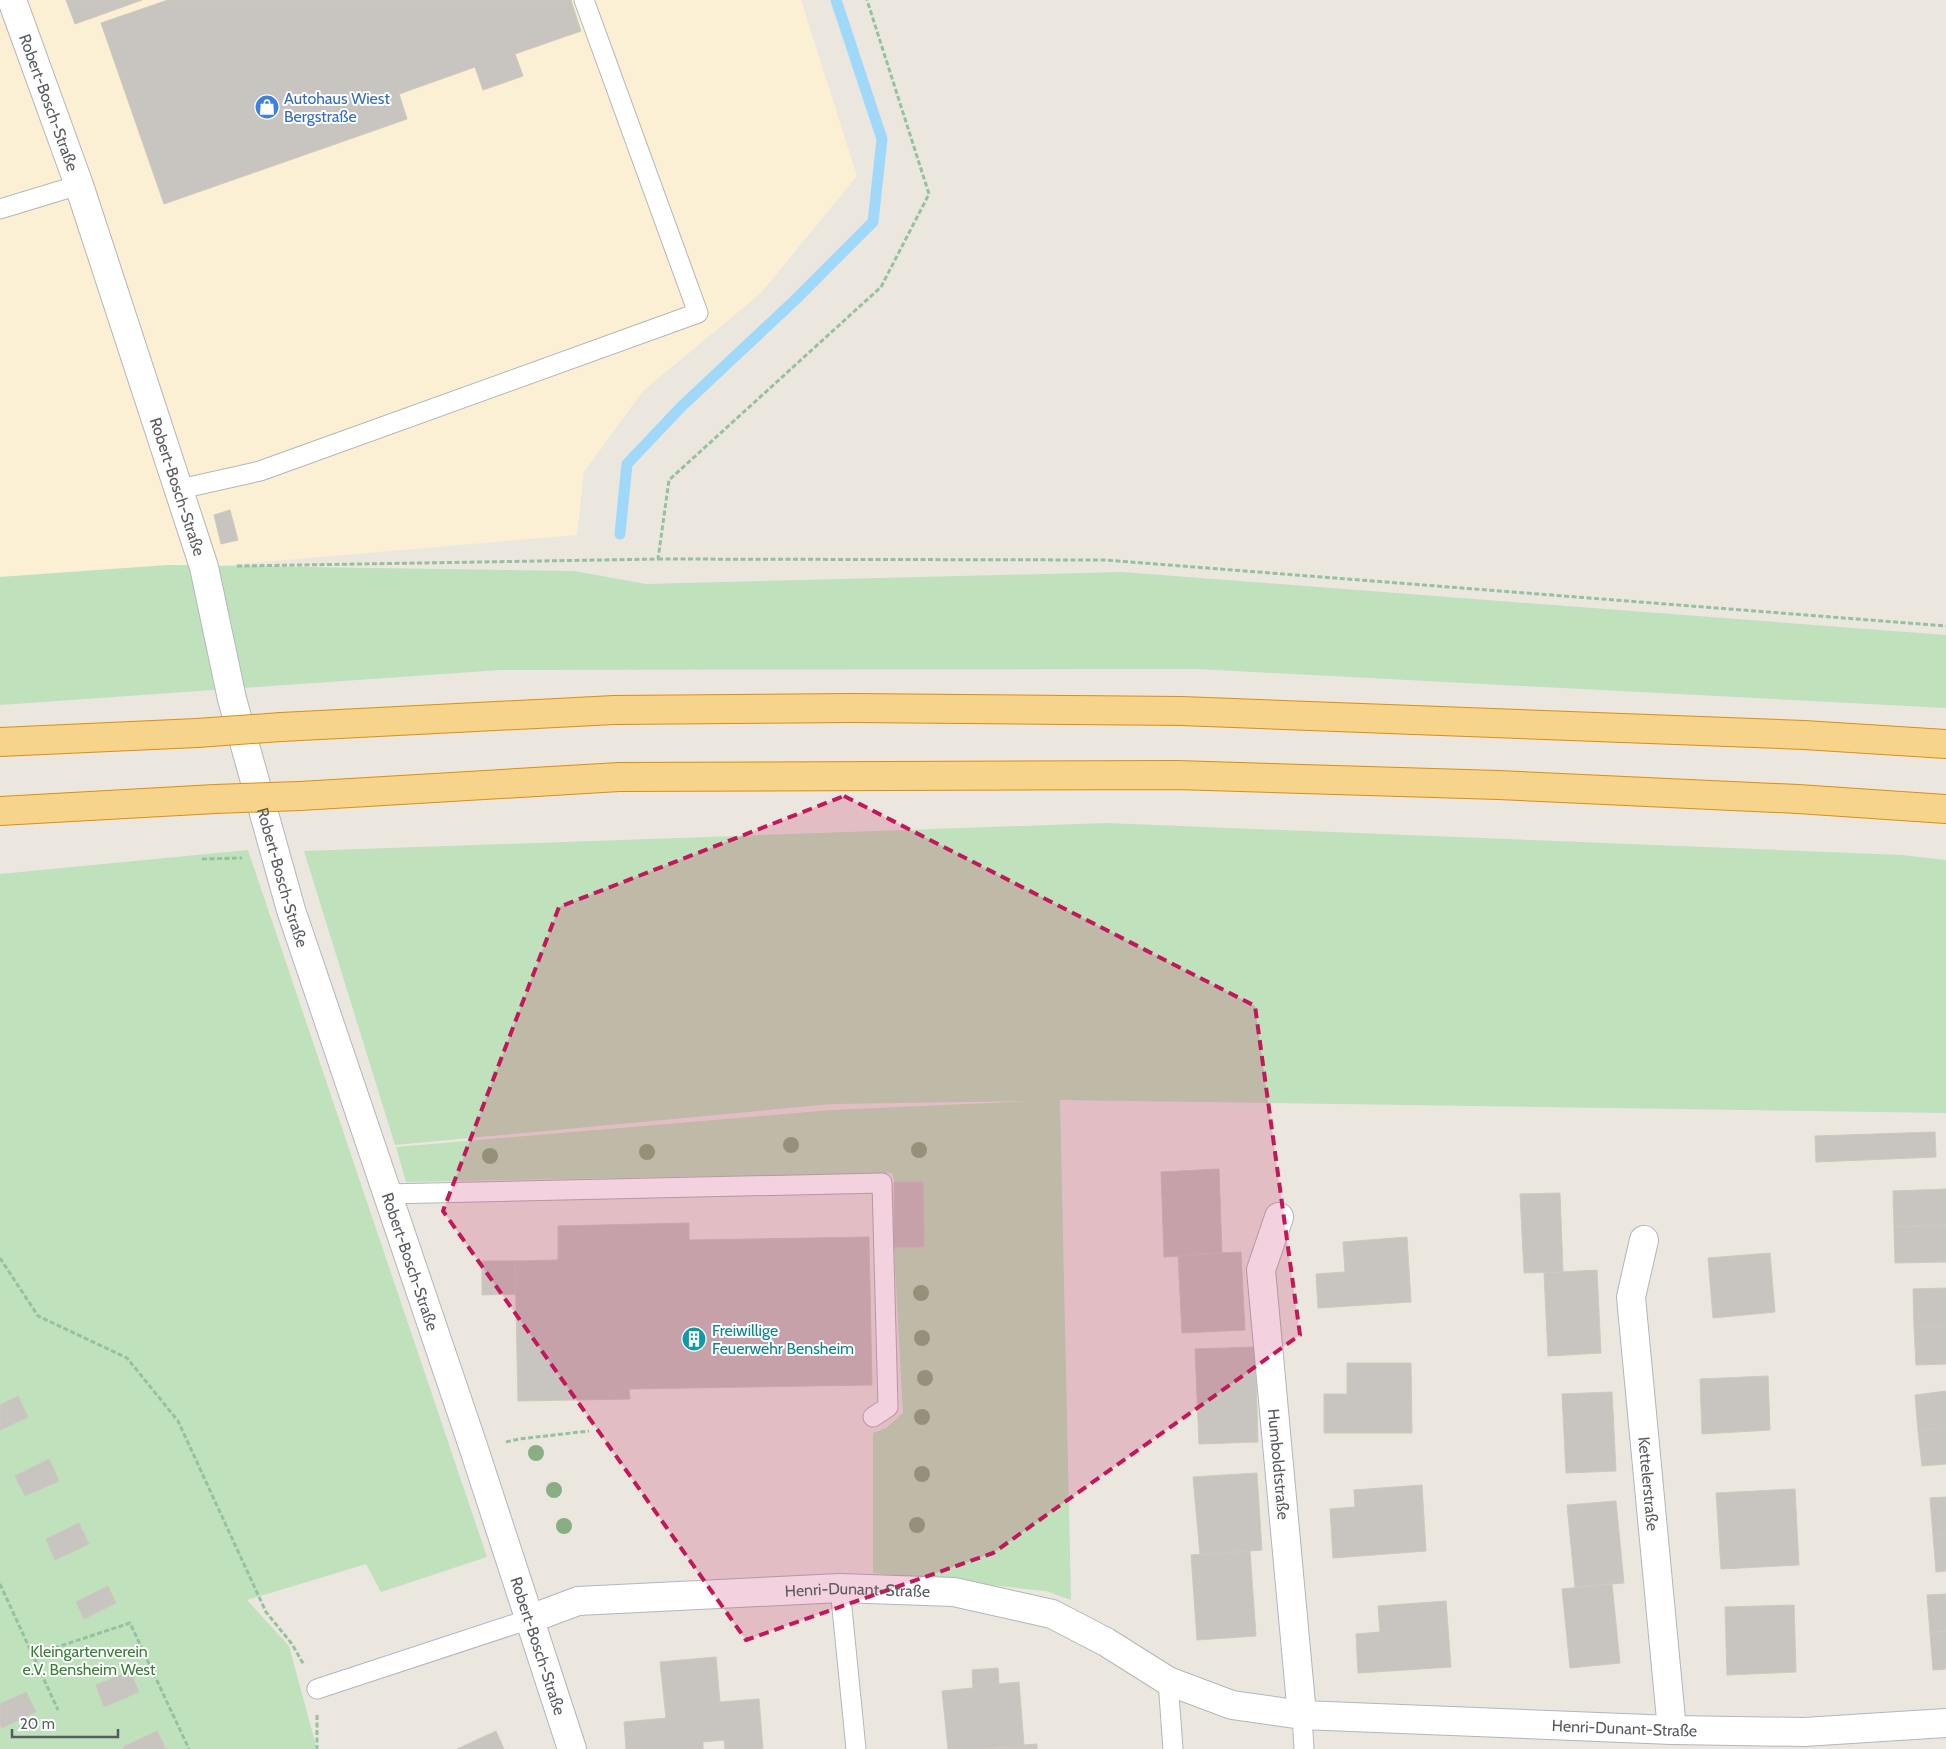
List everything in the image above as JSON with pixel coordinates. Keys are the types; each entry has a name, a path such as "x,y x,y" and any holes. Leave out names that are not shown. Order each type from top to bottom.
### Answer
{"highway":[{"path":"0,742 614,710 853,708 1181,711 1794,734 1946,744"},
{"path":"0,811 300,796 618,777 1176,775 1508,786 1798,799 1946,809"}],"street":[{"name":"Robert-Bosch-Straße","path":"12,0 79,185 204,567 232,700 291,910 474,1451 572,1749"},
{"name":"Humboldtstraße","path":"1279,1217 1261,1270 1302,1715"},
{"name":"Kettelerstraße","path":"1644,1240 1631,1297 1672,1730"},
{"name":"Henri-Dunant-Straße","path":"530,1619 578,1601 840,1588 954,1592 1052,1614 1106,1642 1168,1681 1232,1705 1302,1715 1672,1730 1804,1732 1946,1723"}],"lane":[{"path":"180,489 260,471 698,313 584,0"},
{"path":"0,209 79,185"},
{"path":"386,1194 882,1183 888,1407 873,1417"},
{"path":"840,1588 856,1749"},
{"path":"317,1689 530,1619"},
{"path":"1168,1681 1173,1749"},
{"path":"1302,1715 1304,1749"}],"path":[{"path":"658,558 669,480 881,287 929,194 867,0"},
{"path":"204,567 658,558 1105,560 1946,626"},
{"path":"202,859 242,858"},
{"path":"0,1258 38,1316 127,1358 178,1421 266,1612 292,1644"},
{"path":"474,1451 519,1439 589,1431"},
{"path":"0,1584 58,1710"},
{"path":"33,1655 130,1624 188,1749"},
{"path":"312,1749 316,1746 317,1749"}],"highlighted area":[{"path":"844,796 1255,1006 1300,1335 993,1553 746,1640 443,1211 559,907"}],"shaded area":[{"path":"0,0 801,0 857,176 761,293 643,391 584,472 577,535 204,567 168,565 0,577"}],"green space":[{"path":"168,565 574,571 646,584 1122,572 1946,635 1946,708 1197,669 500,670 0,705 0,577"},
{"path":"1107,823 1902,855 1946,860 1946,1113 1060,1100 1071,1600 1046,1591 873,1573 873,1433 886,1428 903,1413 894,1247 924,1247 923,1182 894,1182 892,1173 406,1182 396,1147 832,1110 1032,1101 832,1104 395,1145 304,851"},
{"name":"Kleingartenverein e.V. Bensheim West","path":"248,850 487,1557 381,1592 366,1564 247,1600 289,1646 317,1749 0,1749 0,874"}],"building":[{"path":"66,0 142,0 75,24"},
{"name":"Autohaus Wiest Bergstraße","path":"168,0 571,0 581,31 515,54 523,76 483,90 475,67 399,94 407,119 164,204 101,23"},
{"path":"230,510 238,540 221,544 214,515"},
{"path":"1935,1132 1936,1157 1816,1162 1815,1136"},
{"path":"1219,1169 1222,1253 1164,1257 1161,1172"},
{"path":"894,1182 923,1182 924,1247 894,1247"},
{"path":"1946,1189 1946,1225 1894,1227 1893,1191"},
{"path":"1560,1193 1563,1272 1524,1273 1520,1194"},
{"name":"Freiwillige Feuerwehr Bensheim","path":"689,1223 689,1240 869,1237 872,1385 629,1389 630,1399 518,1401 515,1261 558,1260 558,1226"},
{"path":"1946,1225 1946,1262 1895,1263 1894,1227"},
{"path":"1407,1237 1411,1302 1318,1308 1316,1274 1345,1272 1343,1242"},
{"path":"1241,1252 1245,1330 1182,1333 1178,1255"},
{"path":"1770,1253 1775,1312 1713,1318 1708,1258"},
{"path":"482,1261 515,1261 516,1294 482,1295"},
{"path":"1597,1270 1601,1353 1548,1356 1544,1273"},
{"path":"1946,1288 1946,1326 1914,1327 1913,1289"},
{"path":"1946,1326 1946,1364 1916,1365 1914,1327"},
{"path":"1255,1347 1258,1442 1199,1444 1195,1349"},
{"path":"1347,1363 1411,1363 1412,1433 1324,1433 1324,1394 1347,1394"},
{"path":"1768,1376 1770,1430 1702,1434 1700,1379"},
{"path":"1946,1391 1946,1428 1918,1431 1915,1395"},
{"path":"1612,1392 1616,1471 1566,1473 1562,1394"},
{"path":"18,1396 28,1417 0,1430 0,1405"},
{"path":"1946,1428 1946,1464 1922,1466 1918,1431"},
{"path":"49,1459 59,1481 25,1496 15,1476"},
{"path":"1257,1473 1262,1550 1200,1555 1193,1477"},
{"path":"1422,1485 1426,1551 1333,1558 1330,1509 1355,1507 1354,1490"},
{"path":"1795,1489 1799,1565 1721,1569 1716,1493"},
{"path":"1946,1497 1946,1534 1933,1535 1930,1498"},
{"path":"1616,1501 1624,1583 1575,1587 1567,1505"},
{"path":"79,1523 89,1544 55,1560 46,1539"},
{"path":"1946,1534 1946,1571 1936,1572 1933,1535"},
{"path":"1250,1551 1256,1636 1197,1640 1191,1555"},
{"path":"1612,1584 1620,1663 1570,1668 1562,1589"},
{"path":"108,1586 116,1603 84,1619 76,1602"},
{"path":"1946,1594 1946,1631 1930,1633 1927,1595"},
{"path":"1446,1601 1451,1667 1358,1673 1356,1634 1380,1632 1378,1606"},
{"path":"1794,1605 1796,1672 1727,1675 1725,1607"},
{"path":"1946,1631 1946,1669 1933,1670 1930,1633"},
{"path":"716,1657 720,1702 759,1699 763,1749 725,1749 724,1740 703,1742 703,1749 626,1749 624,1722 666,1718 660,1662"},
{"path":"998,1668 999,1684 1019,1682 1024,1745 984,1749 948,1749 942,1691 973,1688 972,1670"},
{"path":"130,1671 139,1692 104,1707 96,1685"},
{"path":"26,1692 36,1712 2,1728 0,1725 0,1704"},
{"path":"157,1731 166,1749 124,1749 123,1747"},
{"path":"496,1731 504,1749 457,1749"},
{"path":"1037,1744 1037,1749 984,1749 1024,1745"}],"waterway":[{"path":"620,534 627,464 681,407 794,301 873,222 882,139 836,0"}],"place":[{"name":"Autohaus Wiest Bergstraße","path":"267,107"},
{"name":"Freiwillige Feuerwehr Bensheim","path":"694,1339"}]}
